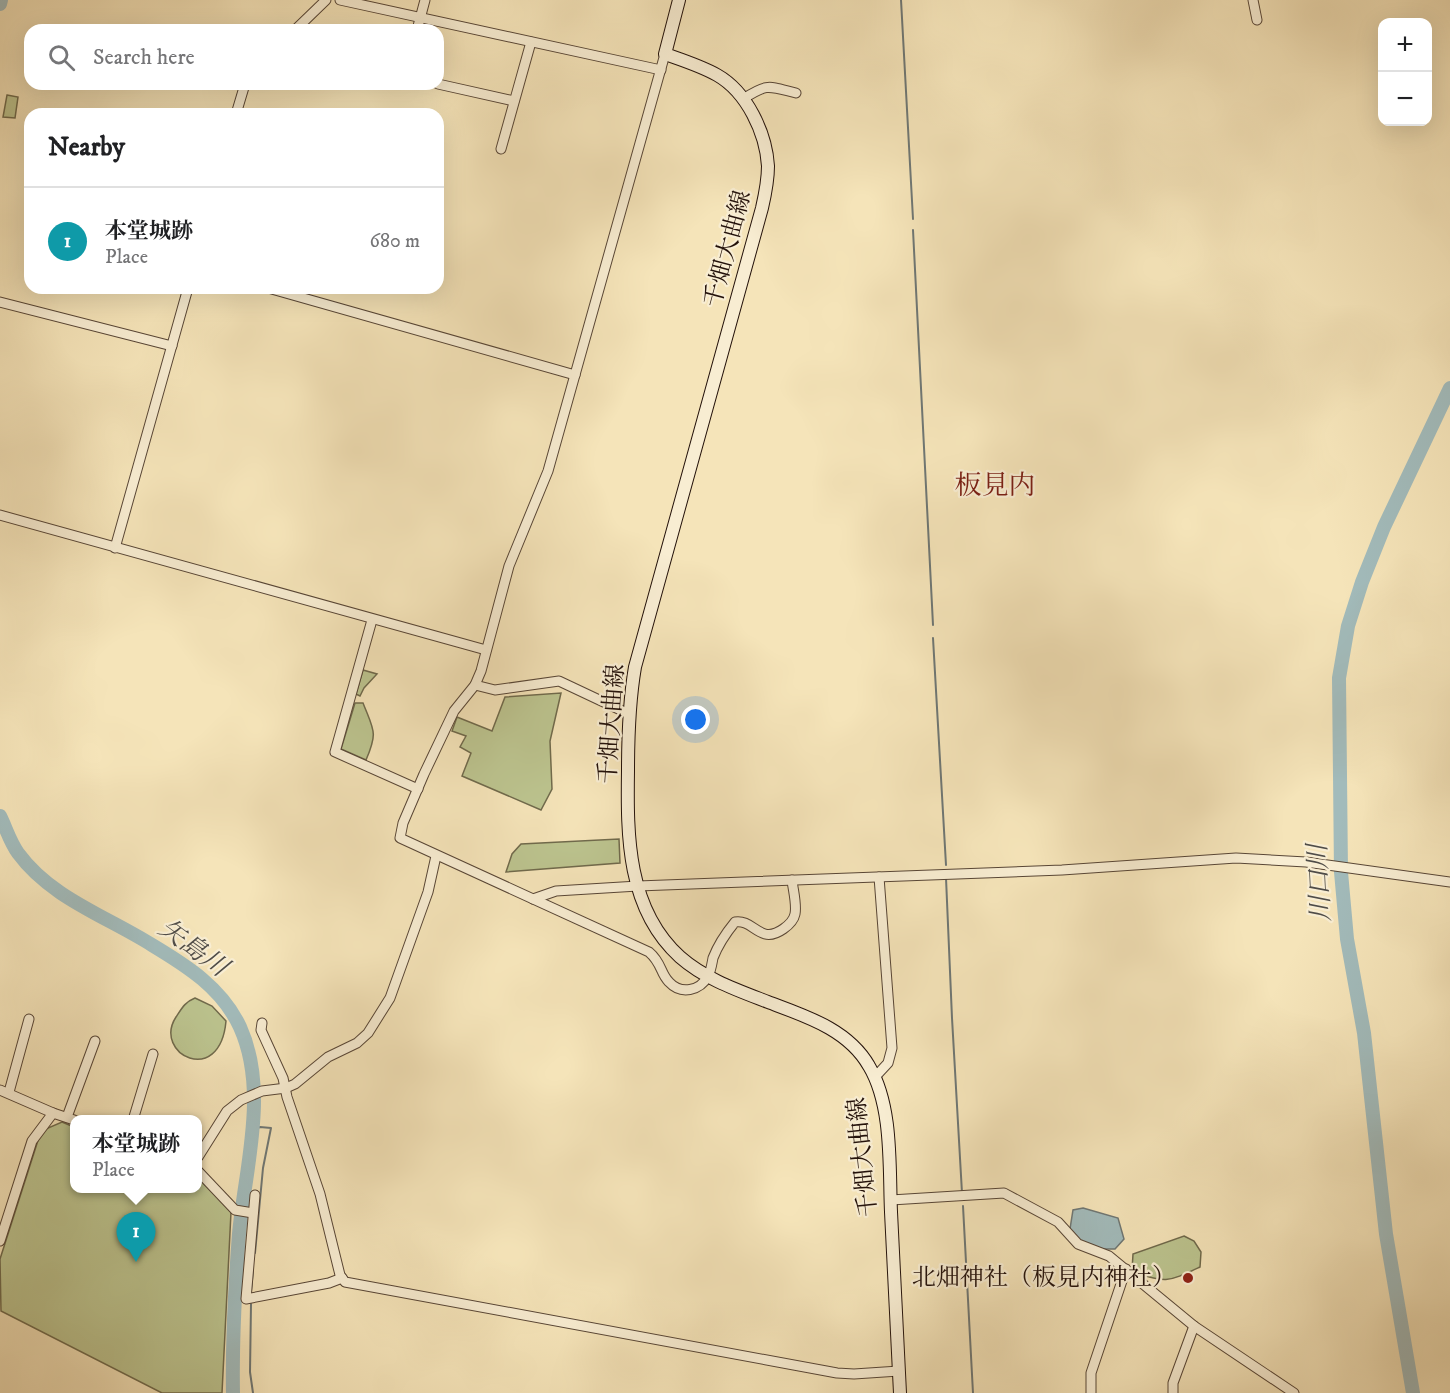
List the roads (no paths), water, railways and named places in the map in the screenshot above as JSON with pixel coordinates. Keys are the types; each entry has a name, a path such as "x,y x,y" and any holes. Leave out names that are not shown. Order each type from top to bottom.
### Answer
{"main road":[{"path":"665,54 679,0"},
{"name":"千畑大曲線","path":"665,54 717,75 743,99 765,147 768,168 766,187 634,667 629,714 627,827 630,853 638,886 652,919 669,945 691,966 708,977 806,1016 833,1030 866,1060 875,1077 886,1121 900,1393"}],"street":[{"path":"301,24 326,0"},
{"path":"340,0 661,70"},
{"path":"418,24 425,0"},
{"path":"1253,0 1257,20"},
{"path":"501,149 531,42"},
{"path":"665,54 548,471 509,566 476,685 454,711 403,824 400,838 650,952 658,960 668,981 685,991 693,989 708,977 725,934 735,922 746,923 770,935 780,931 792,919 795,913 792,880"},
{"path":"444,85 514,101"},
{"path":"743,99 760,88 768,86 796,93"},
{"path":"239,108 243,90"},
{"path":"115,548 186,294"},
{"path":"289,294 575,375"},
{"path":"0,302 172,346"},
{"path":"0,515 486,650"},
{"path":"372,620 335,752 418,789"},
{"path":"476,685 495,690 559,681 629,714"},
{"path":"202,1151 227,1111 249,1096 295,1084 328,1057 363,1039 383,1012 390,998 428,892 436,856"},
{"path":"533,899 556,891 638,886 1062,870 1236,858 1306,862 1450,882"},
{"path":"875,1077 888,1063 892,1048 879,877"},
{"path":"29,1019 4,1091 70,1119"},
{"path":"262,1023 261,1030 286,1088 320,1194 342,1278 350,1284 837,1372 854,1374 899,1371"},
{"path":"72,1115 95,1041"},
{"path":"134,1115 153,1054"},
{"path":"0,1241 32,1142 52,1113"},
{"path":"202,1175 237,1212 253,1213"},
{"path":"891,1200 1004,1192 1058,1222 1078,1244 1109,1256 1194,1326 1294,1393"},
{"path":"245,1310 255,1195"},
{"path":"1091,1393 1091,1372 1126,1269"},
{"path":"246,1299 329,1283 342,1278"},
{"path":"1173,1393 1173,1383 1194,1326"}],"water":[{"path":"1083,1208 1118,1218 1124,1239 1115,1249 1100,1249 1074,1238 1070,1229 1073,1210"}],"waterway":[{"name":"矢島川","path":"0,4 1,0"},
{"path":"901,0 913,219"},
{"path":"913,230 933,625"},
{"name":"川口川","path":"1413,1393 1386,1234 1364,1033 1347,939 1341,872 1339,678 1348,626 1362,582 1384,527 1450,388"},
{"path":"933,638 946,865"},
{"name":"矢島川","path":"0,816 10,840 31,869 80,905 165,953 202,979 224,1001 240,1027 249,1052 254,1103 253,1130 239,1234 233,1333 233,1393"},
{"path":"946,878 962,1193"},
{"path":"253,1130 260,1127 271,1128 263,1168 255,1253"},
{"path":"963,1206 973,1393"},
{"path":"251,1291 253,1270"},
{"path":"251,1304 250,1372 253,1393"}],"place":[{"name":"本堂城跡","path":"136,1262"},
{"name":"北畑神社（板見内神社）","path":"1188,1278"}],"district":[{"name":"板見内","path":"995,486"}]}
